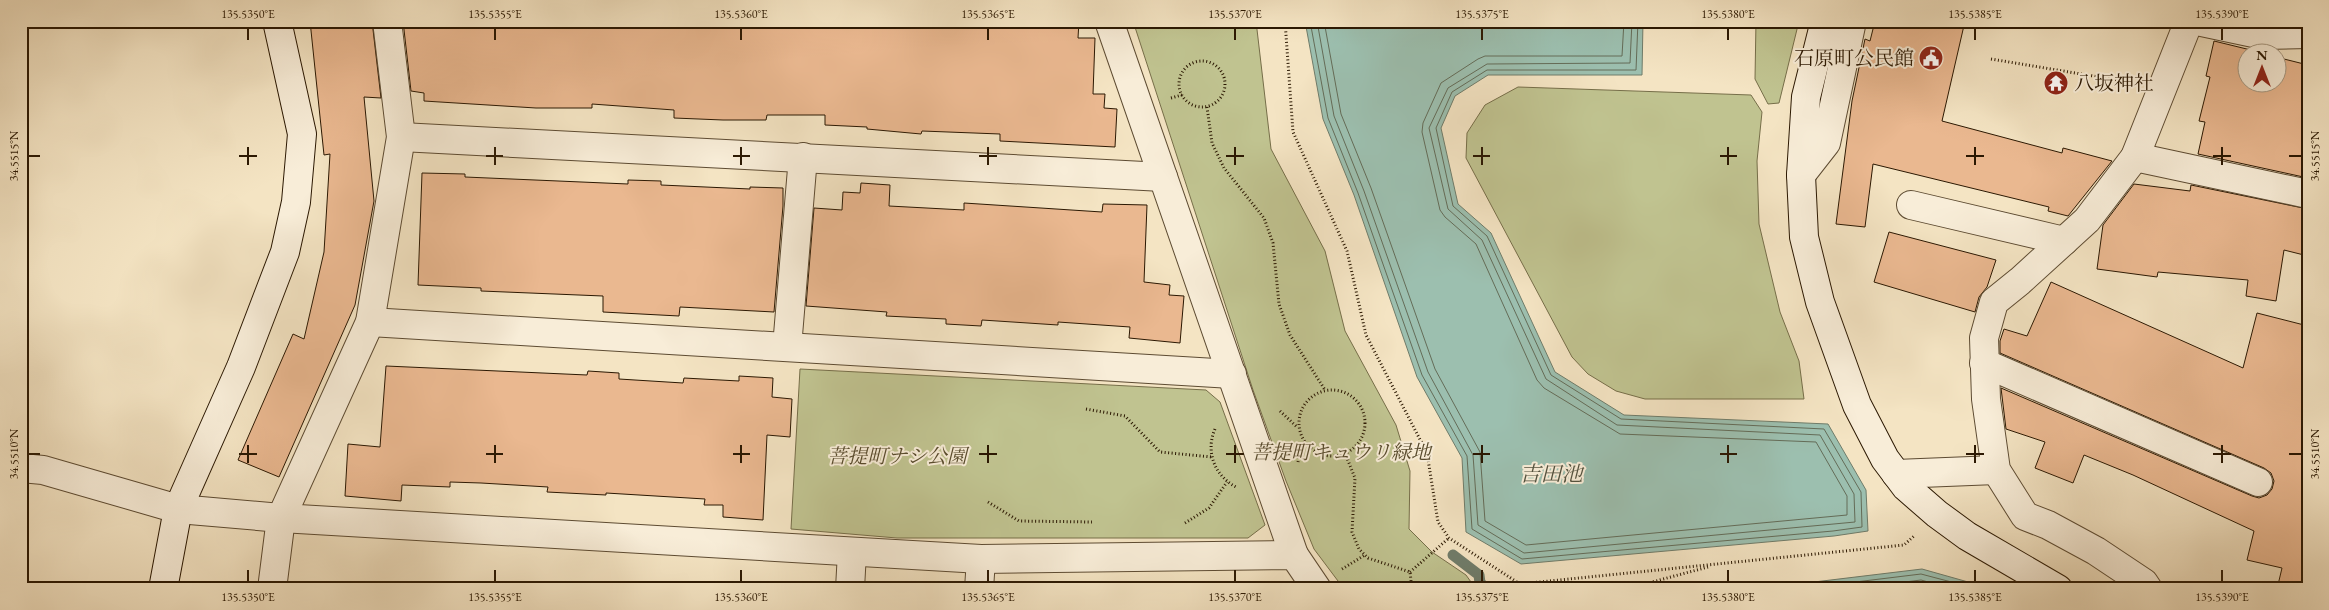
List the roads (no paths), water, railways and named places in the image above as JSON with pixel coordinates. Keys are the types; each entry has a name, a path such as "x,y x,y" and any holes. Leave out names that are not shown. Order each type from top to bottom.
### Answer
{"street":[{"path":"163,589 178,509 241,367 285,252 294,210 302,134 277,21"},
{"path":"272,589 281,518 370,322 401,137 387,21"},
{"path":"1109,21 1294,556 1318,589"},
{"path":"1825,21 1806,97 1801,175 1804,237 1820,302 1857,405 1885,459 1906,488 1967,536 2058,589"},
{"path":"1801,175 1826,143 1852,21"},
{"path":"2148,589 2144,583 2096,551 2048,525 2025,516 1996,470 1986,399 1984,338 1994,302 2087,220 2136,157 2189,21"},
{"path":"2197,21 2263,35 2308,34"},
{"path":"401,137 1163,177"},
{"path":"787,347 802,157"},
{"path":"2136,157 2308,194"},
{"path":"1911,205 2064,241"},
{"path":"370,322 1232,374"},
{"path":"1984,363 2258,482"},
{"path":"21,468 44,470 178,509 281,518 981,559 1294,556"},
{"path":"1896,474 1996,470"},
{"path":"850,589 852,552"},
{"path":"979,589 981,559"}],"water":[{"name":"吉田池","path":"1305,21 1643,21 1642,75 1488,75 1455,96 1441,128 1458,204 1491,233 1555,372 1624,415 1828,424 1866,490 1868,531 1834,536 1521,564 1466,532 1462,458 1417,377 1354,195 1323,119"},
{"path":"1922,569 1993,589 1756,589"}],"waterway":[{"path":"1453,555 1479,575 1480,583 1487,589"}],"place":[{"name":"石原町公民館","path":"1931,58"},
{"name":"八坂神社","path":"2056,83"}],"park label":[{"name":"菩提町キュウリ緑地","path":"1341,452"},
{"name":"菩提町ナシ公園","path":"897,456"}]}
